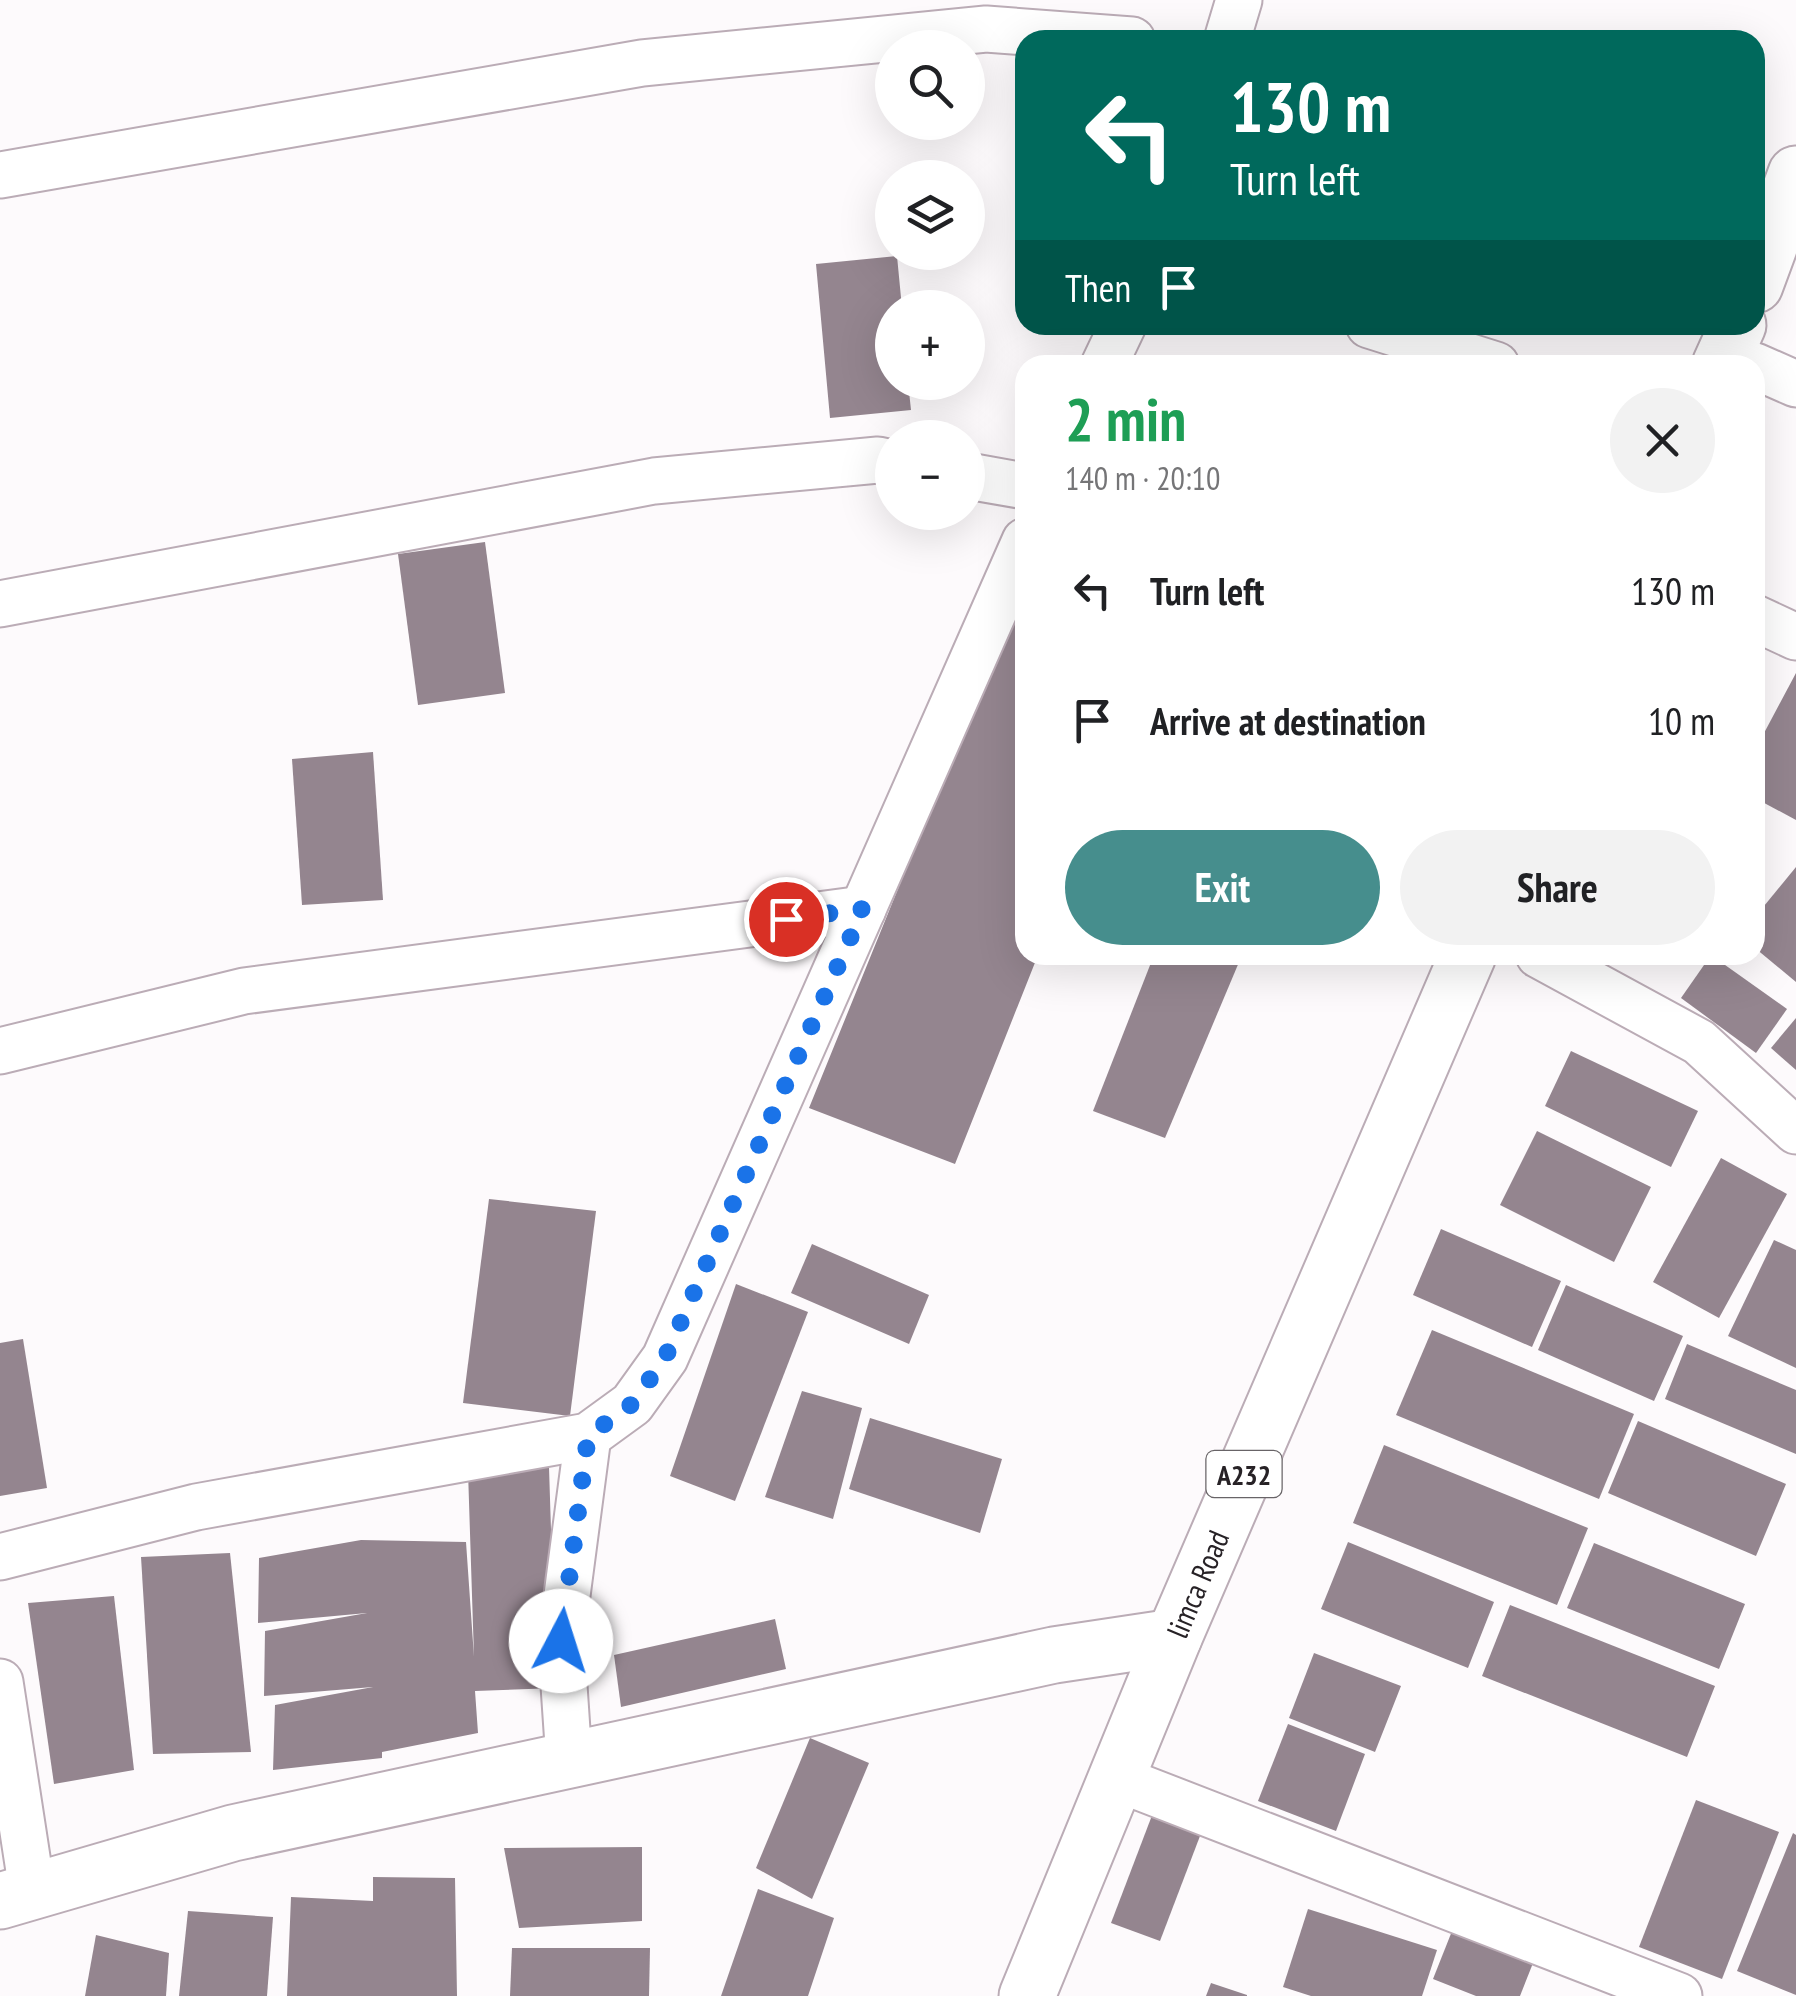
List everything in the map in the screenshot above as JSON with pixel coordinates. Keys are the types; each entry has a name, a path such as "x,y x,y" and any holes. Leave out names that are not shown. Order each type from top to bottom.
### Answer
{"main road":[{"path":"1765,250 1778,204"},
{"name":"limca Road","path":"1027,1996 1174,1637 1464,965"},
{"path":"16,1895 233,1833 1054,1655 1174,1637"}],"street":[{"path":"1230,30 1238,0"},
{"path":"0,174 642,63 986,29 1015,31"},
{"path":"1401,335 1464,355"},
{"path":"1765,368 1796,384"},
{"path":"0,604 654,481 875,460"},
{"path":"985,479 1015,484"},
{"path":"0,1557 196,1507 588,1436 632,1404 665,1358 1015,564"},
{"path":"1765,623 1796,637"},
{"path":"0,1051 244,991 863,909"},
{"path":"1557,965 1699,1042 1796,1131"},
{"path":"569,1760 561,1641 588,1436"},
{"path":"0,1682 16,1895"},
{"path":"1116,1778 1679,1996"}],"building":[{"path":"875,258 875,270 898,270 900,290 875,290 875,400 910,400 911,410 830,418 816,264"},
{"path":"485,542 505,693 418,705 398,554"},
{"path":"1015,601 1015,965 1034,965 955,1164 809,1108"},
{"path":"1796,673 1796,820 1765,803 1765,731"},
{"path":"373,752 383,900 302,905 292,759"},
{"path":"1796,867 1796,982 1765,956 1765,905"},
{"path":"1150,965 1238,965 1165,1138 1093,1111"},
{"path":"1704,965 1725,965 1787,1009 1756,1053 1681,998"},
{"path":"1796,1018 1796,1070 1771,1048"},
{"path":"1571,1051 1698,1111 1671,1167 1545,1106"},
{"path":"1537,1131 1651,1187 1614,1262 1500,1205"},
{"path":"1721,1158 1787,1194 1719,1318 1653,1282"},
{"path":"489,1199 596,1211 570,1416 463,1403"},
{"path":"1441,1229 1561,1281 1532,1347 1413,1295"},
{"path":"1774,1240 1796,1250 1796,1368 1728,1336"},
{"path":"812,1244 929,1295 909,1344 791,1293"},
{"path":"736,1284 808,1312 735,1501 670,1476"},
{"path":"1566,1285 1683,1336 1654,1401 1538,1350"},
{"path":"1432,1330 1634,1414 1599,1499 1396,1415"},
{"path":"23,1339 47,1488 0,1496 0,1343"},
{"path":"1687,1344 1796,1390 1796,1454 1665,1399"},
{"path":"802,1391 862,1408 833,1519 765,1497"},
{"path":"870,1418 1002,1459 980,1533 849,1489"},
{"path":"1638,1421 1786,1484 1756,1556 1608,1493"},
{"path":"1384,1445 1588,1528 1557,1605 1353,1523"},
{"path":"549,1467 556,1688 475,1691 478,1733 382,1752 382,1758 273,1770 275,1705 373,1687 264,1696 265,1631 367,1613 258,1623 259,1558 361,1540 466,1542 474,1657 468,1471"},
{"path":"1348,1542 1494,1602 1468,1668 1321,1609"},
{"path":"1594,1543 1745,1604 1719,1669 1567,1608"},
{"path":"230,1553 251,1752 153,1754 141,1557"},
{"path":"114,1596 134,1770 54,1784 28,1603"},
{"path":"1510,1605 1715,1686 1687,1757 1482,1676"},
{"path":"775,1619 786,1669 621,1707 614,1655"},
{"path":"1314,1653 1401,1686 1375,1752 1289,1718"},
{"path":"1288,1724 1365,1754 1336,1831 1258,1801"},
{"path":"810,1738 869,1763 812,1899 756,1868"},
{"path":"1159,1797 1208,1815 1160,1941 1111,1923"},
{"path":"1696,1800 1779,1832 1722,1979 1639,1947"},
{"path":"1793,1833 1796,1835 1796,1995 1737,1971"},
{"path":"642,1847 642,1921 519,1928 504,1848"},
{"path":"373,1877 455,1878 457,1996 287,1996 291,1897 373,1901"},
{"path":"758,1889 834,1918 808,1996 721,1996"},
{"path":"1308,1909 1437,1950 1422,1996 1311,1996 1283,1987"},
{"path":"188,1911 273,1917 267,1996 179,1996"},
{"path":"1454,1926 1535,1958 1520,1996 1476,1996 1433,1979"},
{"path":"96,1935 169,1953 166,1996 85,1996"},
{"path":"512,1948 650,1948 649,1996 510,1996"},
{"path":"1211,1983 1247,1995 1247,1996 1206,1996"}],"route":[{"path":"561,1641 588,1436 632,1404 665,1358 863,909 786,919"}]}
